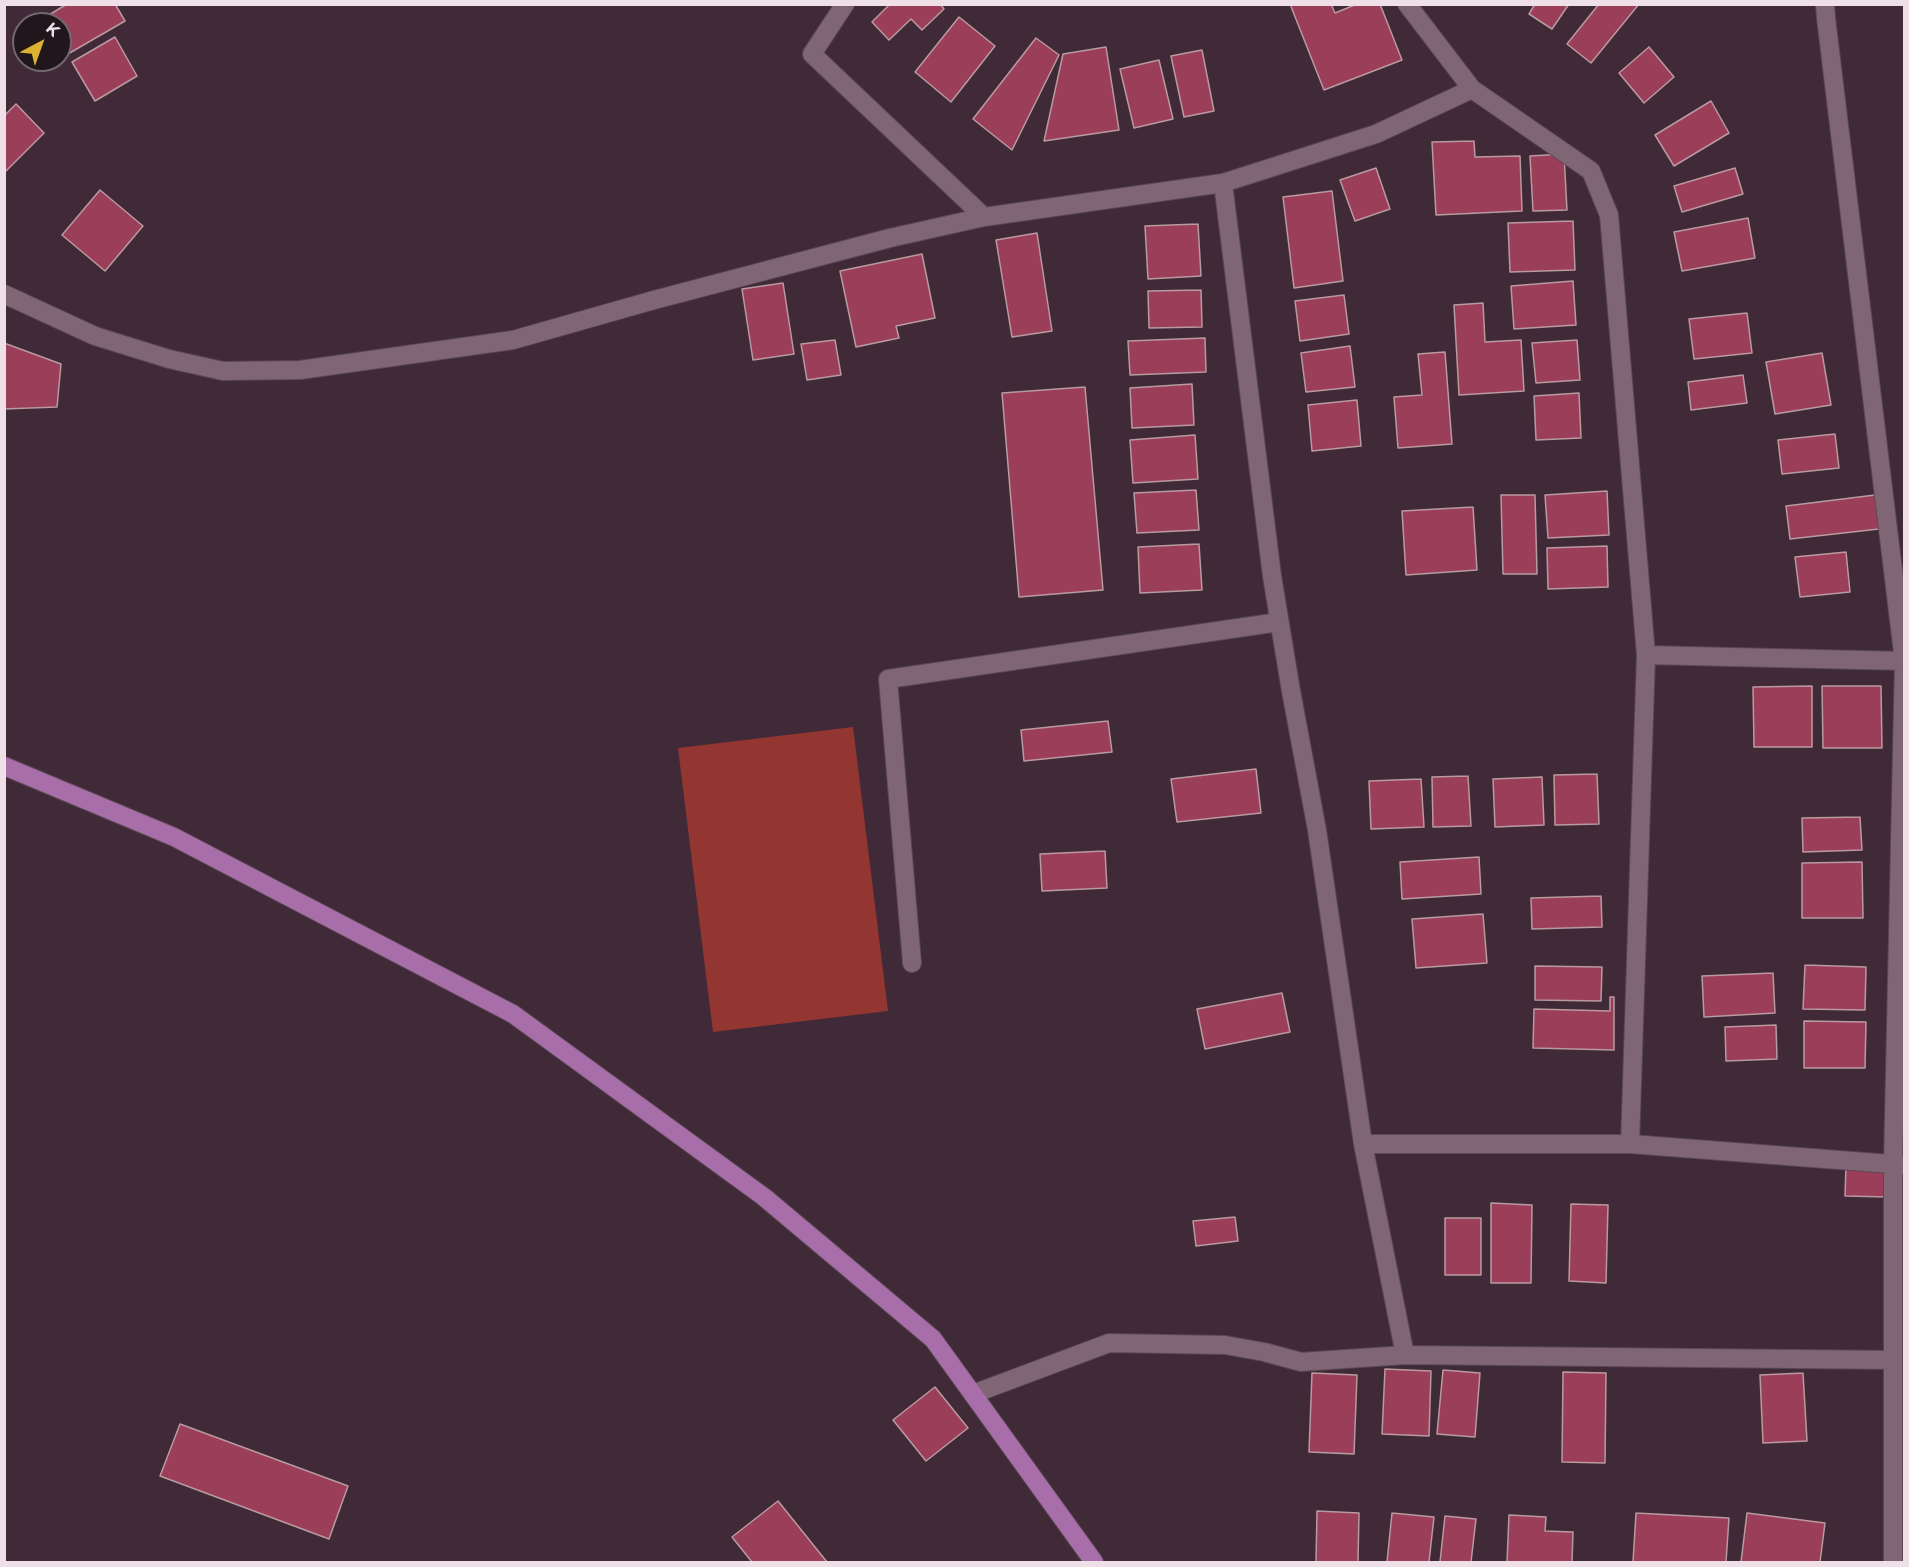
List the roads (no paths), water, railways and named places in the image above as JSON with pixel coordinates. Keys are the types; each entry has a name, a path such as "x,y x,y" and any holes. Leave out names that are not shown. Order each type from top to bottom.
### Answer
{"main road":[{"path":"4,766 174,837 513,1014 764,1197 933,1339 1094,1563"}],"street":[{"path":"845,4 812,54 984,217"},
{"path":"1407,4 1472,89 1591,171 1609,214 1646,655 1630,1144"},
{"path":"1826,4 1828,42 1904,661 1899,1164 1893,1360 1893,1563"},
{"path":"4,294 95,336 169,359 223,371 300,370 513,340 879,241 984,217 1222,183 1376,134 1472,89"},
{"path":"1222,183 1279,622 1317,830 1363,1144 1405,1355"},
{"path":"912,963 888,679 1279,622"},
{"path":"1646,655 1904,661"},
{"path":"1363,1144 1630,1144 1899,1164"},
{"path":"973,1394 1109,1342 1225,1345 1301,1362 1405,1355 1893,1360"}]}
